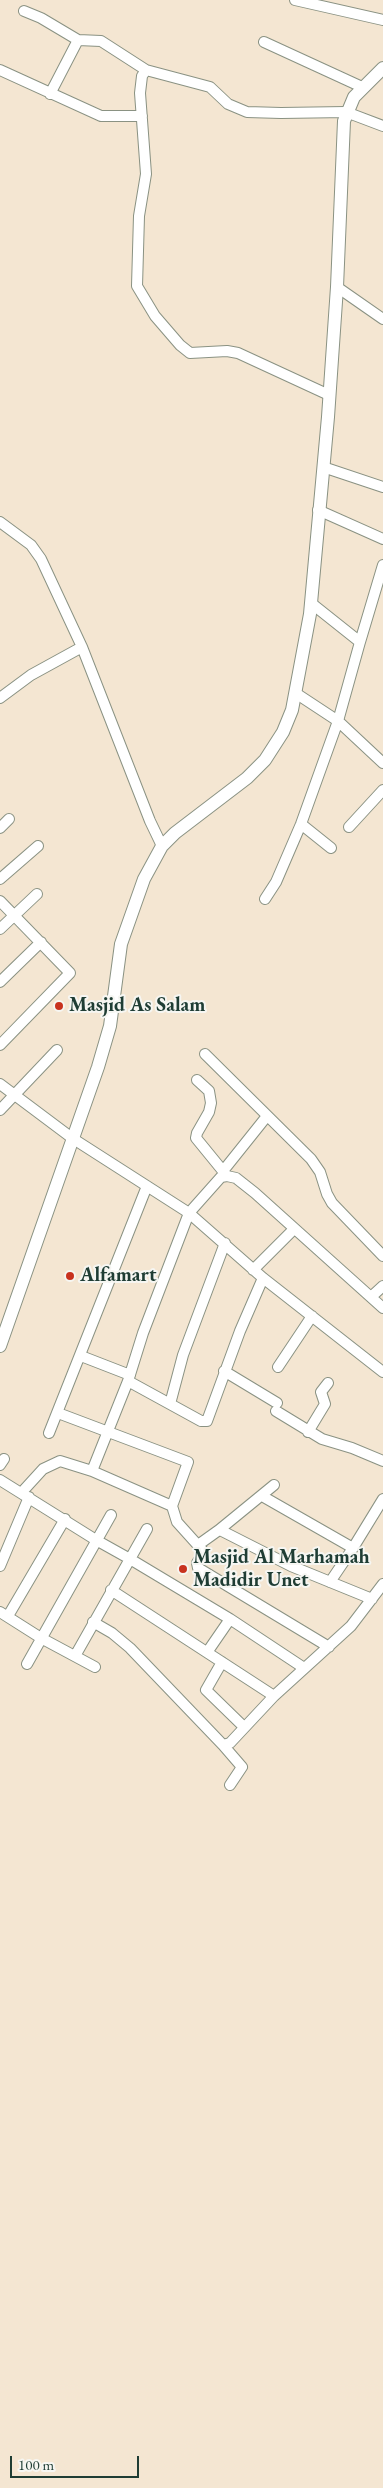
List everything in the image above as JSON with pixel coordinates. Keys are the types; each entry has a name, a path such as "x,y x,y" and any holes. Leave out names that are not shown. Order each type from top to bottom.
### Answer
{"street":[{"path":"295,0 383,20"},
{"path":"24,11 41,18 78,40 101,41 146,70 210,87 228,104 247,112 281,114 346,112 383,126"},
{"path":"50,94 78,40"},
{"path":"264,42 362,87"},
{"path":"0,1346 98,1068 110,1026 114,982 123,938 144,879 162,846 192,818 247,778 265,760 283,732 297,694 311,603 323,467 337,287 341,163 346,112 362,87 383,68"},
{"path":"0,70 101,116 142,116"},
{"path":"146,70 141,84 146,174 138,224 137,286 154,316 180,346 190,353 227,351 238,353 329,395"},
{"path":"337,287 383,319"},
{"path":"323,467 383,487"},
{"path":"318,510 383,539"},
{"path":"0,522 35,551 82,647 150,821 162,846"},
{"path":"265,899 276,882 300,824 338,721 383,568"},
{"path":"311,603 360,642"},
{"path":"0,698 31,676 82,647"},
{"path":"297,694 338,721 383,764"},
{"path":"349,826 383,790"},
{"path":"0,828 9,819"},
{"path":"300,824 332,848"},
{"path":"0,879 38,846"},
{"path":"0,929 37,894"},
{"path":"0,901 68,969 69,974 0,1045"},
{"path":"0,982 41,942"},
{"path":"0,1110 57,1050"},
{"path":"205,1054 311,1159 320,1172 332,1203 383,1256"},
{"path":"196,1080 209,1092 211,1103 209,1112 196,1138 225,1173 236,1178 255,1193 383,1308"},
{"path":"0,1084 13,1096 72,1138 190,1213 253,1270 383,1372"},
{"path":"92,1471 129,1378 143,1333 190,1213 213,1184 225,1173 267,1116"},
{"path":"49,1433 148,1186"},
{"path":"253,1270 294,1229"},
{"path":"170,1404 184,1355 225,1243"},
{"path":"81,1356 129,1378 201,1421 207,1421 224,1371 263,1278"},
{"path":"371,1297 383,1286"},
{"path":"278,1366 312,1316"},
{"path":"224,1371 277,1407 308,1432 383,1462"},
{"path":"308,1432 325,1404 321,1392 328,1383"},
{"path":"58,1413 108,1430 188,1462 172,1506 177,1522 204,1552 197,1564 200,1570 330,1647"},
{"path":"0,1566 25,1494 43,1469 60,1461 92,1471 172,1506"},
{"path":"0,1480 96,1540 130,1558 230,1619 304,1668"},
{"path":"198,1545 274,1485"},
{"path":"262,1496 353,1548"},
{"path":"330,1582 383,1499"},
{"path":"27,1664 110,1515"},
{"path":"64,1519 4,1614 40,1638 96,1667"},
{"path":"75,1656 147,1529"},
{"path":"219,1530 286,1564 372,1599"},
{"path":"223,1745 230,1742 274,1696 330,1647 357,1619 383,1584"},
{"path":"111,1590 208,1651 274,1696"},
{"path":"208,1651 230,1619"},
{"path":"93,1622 112,1633 130,1648 242,1767 230,1785"},
{"path":"222,1662 206,1691 244,1727"}],"place":[{"name":"Masjid As Salam","path":"59,1006"},
{"name":"Alfamart","path":"70,1276"},
{"name":"Masjid Al Marhamah Madidir Unet","path":"183,1569"}]}
